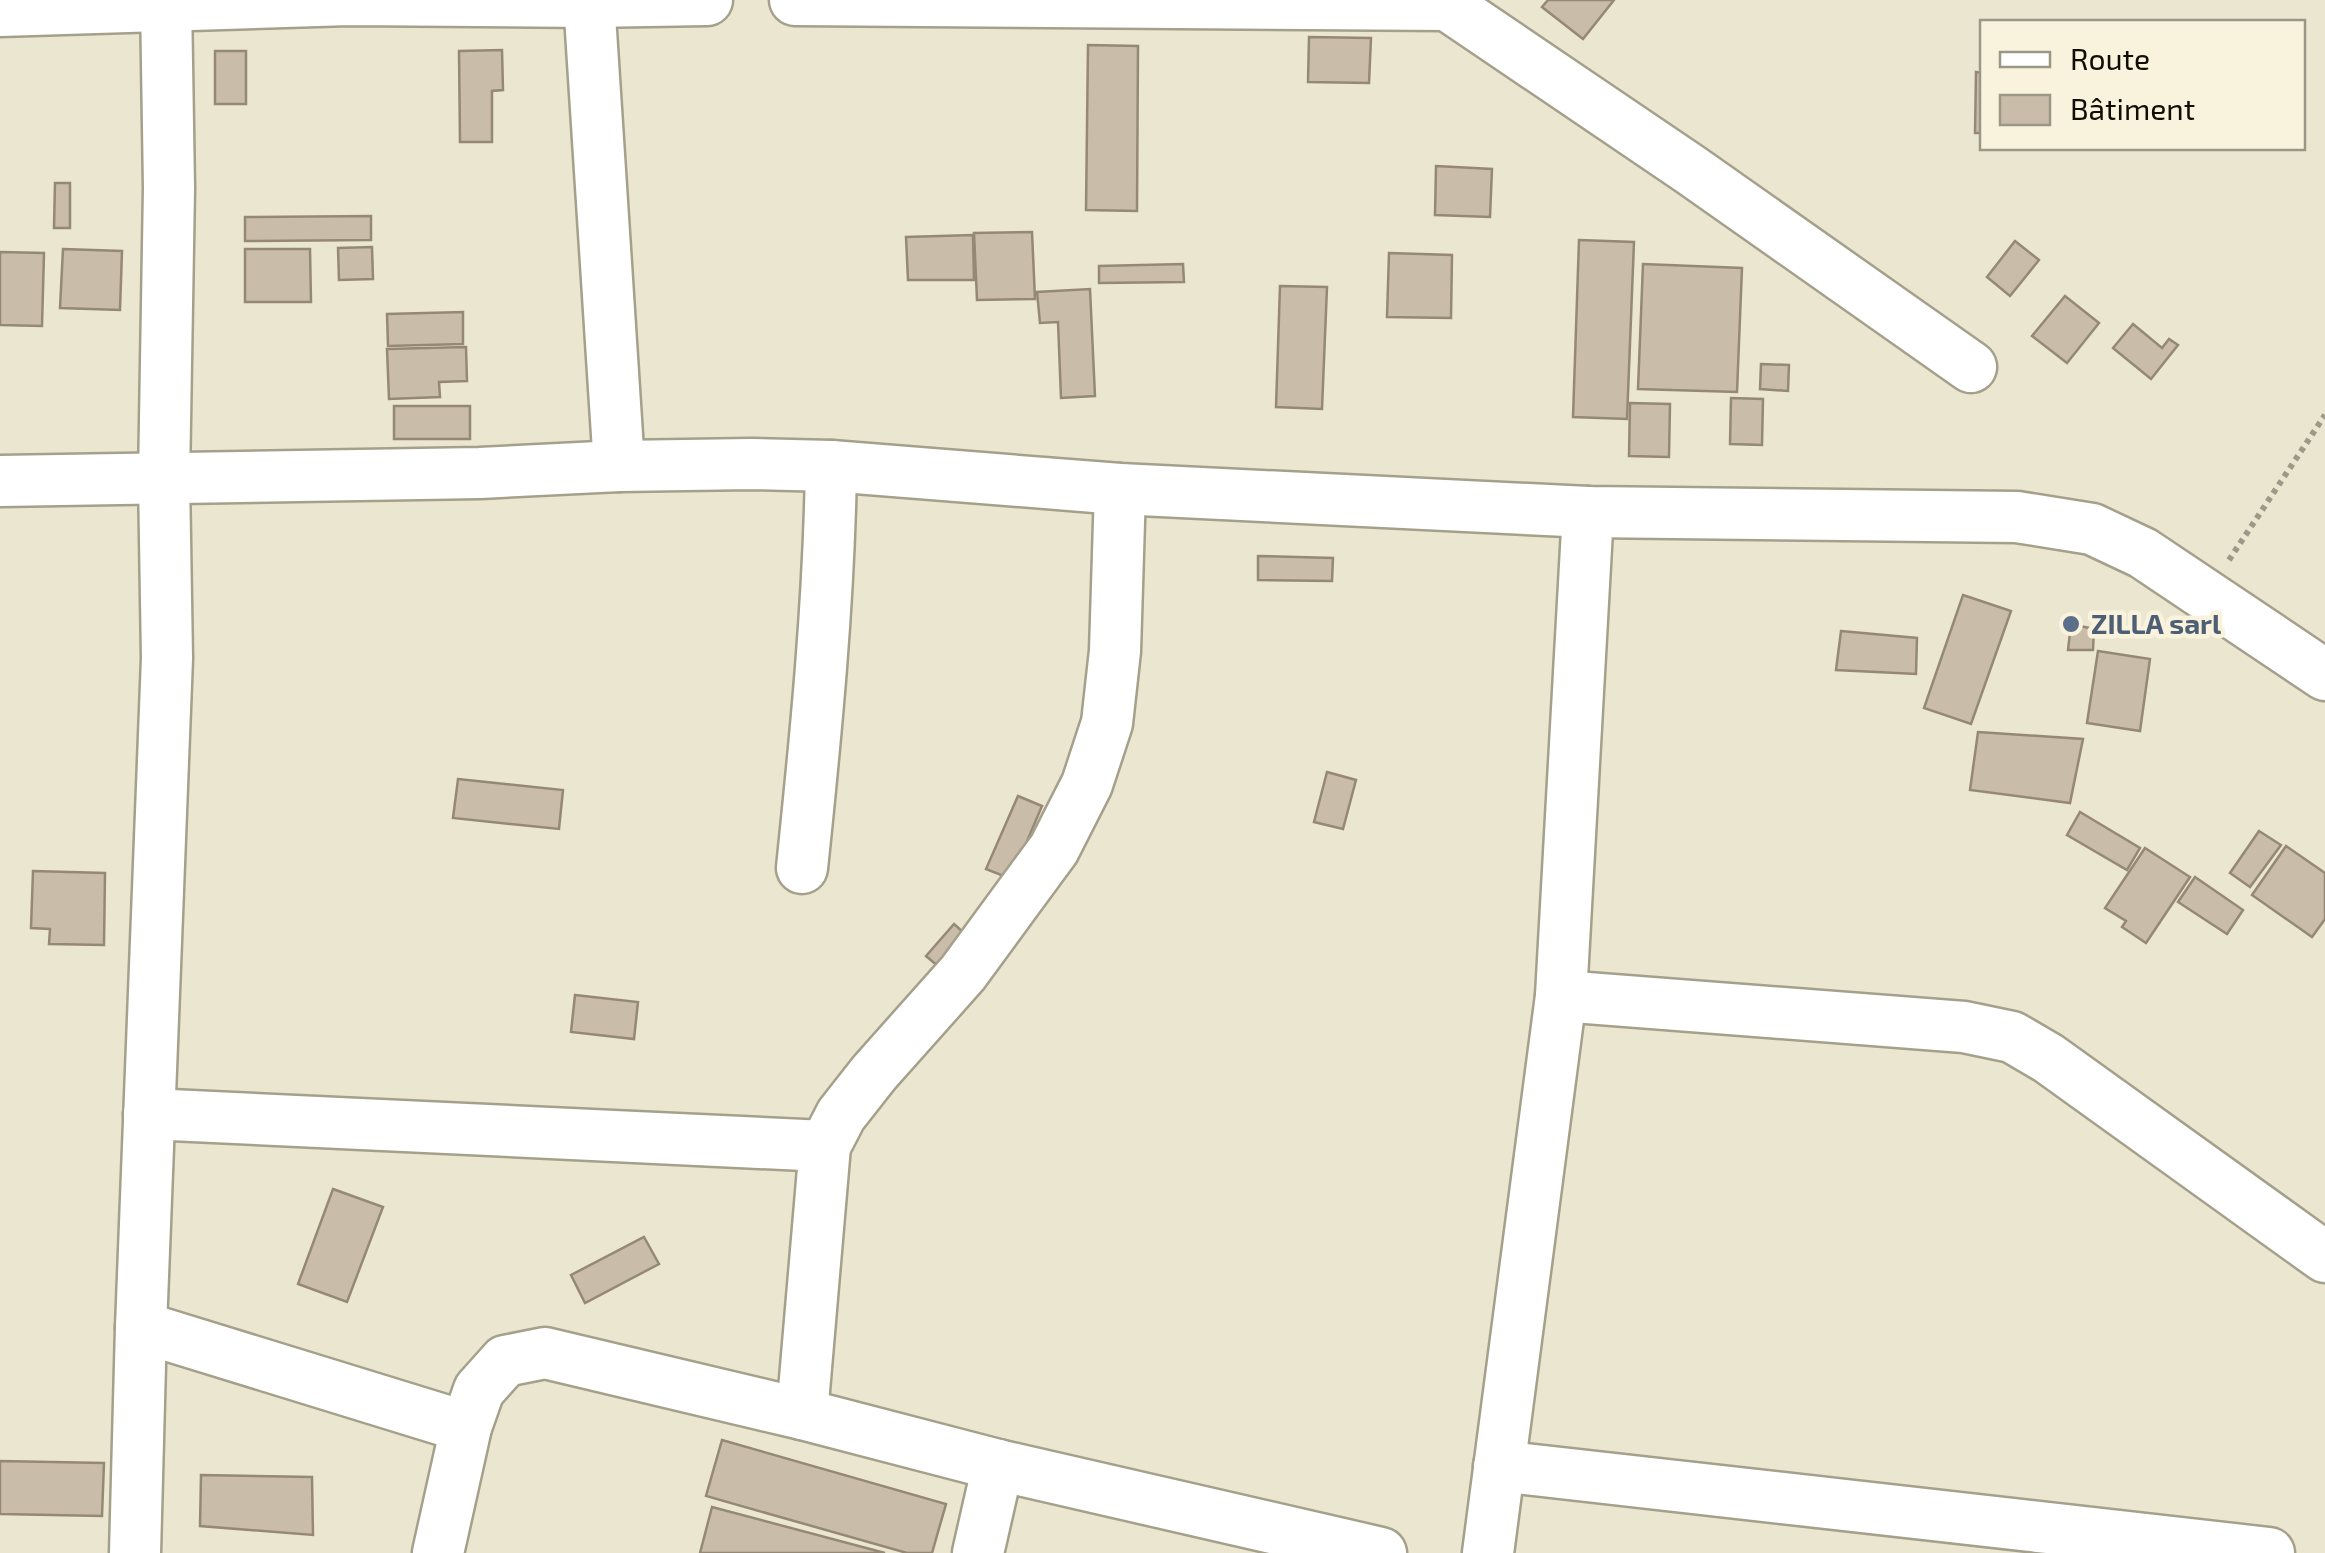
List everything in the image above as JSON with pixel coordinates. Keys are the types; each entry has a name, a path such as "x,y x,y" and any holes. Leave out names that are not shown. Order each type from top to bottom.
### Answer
{"street":[{"path":"0,11 348,0 707,0"},
{"path":"795,0 1444,3 1691,170 1970,367"},
{"path":"589,1 619,466"},
{"path":"135,1553 166,658 164,479 169,188 165,4"},
{"path":"0,480 480,473 690,464 831,466 1120,489 1588,512 2017,518 2092,529 2143,554 2325,675"},
{"path":"802,868 829,564 831,466"},
{"path":"802,1414 825,1146 840,1114 963,973 1016,902 1054,849 1087,784 1107,723 1120,489"},
{"path":"1488,1553 1561,996 1588,512"},
{"path":"1561,996 1964,1028 2012,1038 2048,1058 2325,1257"},
{"path":"149,1114 825,1146"},
{"path":"141,1328 466,1426"},
{"path":"438,1553 466,1426 479,1390 505,1362 545,1353 998,1465 1381,1553"},
{"path":"978,1553 998,1465"},
{"path":"1499,1466 2269,1553"}],"path":[{"path":"2206,595 2325,415"}],"building":[{"path":"1548,0 1614,0 1583,39 1542,7"},
{"path":"1309,37 1371,38 1369,83 1308,82"},
{"path":"1088,45 1138,46 1137,211 1086,210"},
{"path":"502,50 503,90 492,91 492,142 460,142 459,51"},
{"path":"215,51 246,51 246,104 215,104"},
{"path":"1976,72 1980,73 1980,133 1975,133"},
{"path":"1436,166 1492,169 1490,217 1435,215"},
{"path":"55,183 70,183 70,228 54,228"},
{"path":"371,216 371,240 245,241 245,217"},
{"path":"1032,232 1035,299 977,300 974,233"},
{"path":"973,235 974,280 908,280 906,237"},
{"path":"1579,240 1634,242 1627,419 1573,417"},
{"path":"2015,241 2039,260 2010,296 1987,277"},
{"path":"372,247 373,279 339,280 338,248"},
{"path":"63,249 122,251 120,310 60,308"},
{"path":"245,249 310,249 311,302 245,302"},
{"path":"0,252 44,253 42,326 0,325"},
{"path":"1389,253 1452,255 1451,318 1387,317"},
{"path":"1183,264 1184,282 1099,283 1099,266"},
{"path":"1643,264 1742,268 1737,392 1638,389"},
{"path":"1280,286 1327,287 1322,409 1276,407"},
{"path":"1090,289 1095,396 1061,398 1058,322 1040,323 1037,292"},
{"path":"2065,296 2099,323 2067,363 2032,336"},
{"path":"463,312 463,344 388,346 387,314"},
{"path":"2133,324 2162,348 2169,339 2178,345 2151,379 2113,348"},
{"path":"466,347 467,381 439,382 440,397 389,399 387,349"},
{"path":"1761,364 1789,365 1788,391 1760,389"},
{"path":"1731,398 1763,399 1762,445 1730,444"},
{"path":"1630,403 1670,404 1669,457 1629,456"},
{"path":"394,406 470,406 470,439 394,439"},
{"path":"1258,556 1333,558 1332,581 1258,580"},
{"path":"1963,595 2011,611 1971,724 1924,708"},
{"path":"2071,624 2094,629 2093,650 2068,650"},
{"path":"1841,631 1917,638 1916,674 1836,670"},
{"path":"2098,651 2150,659 2140,731 2087,723"},
{"path":"1978,732 2083,739 2070,803 1970,790"},
{"path":"1327,772 1356,780 1343,829 1314,822"},
{"path":"458,779 563,790 559,829 453,818"},
{"path":"1018,796 1042,806 1011,879 986,869"},
{"path":"2080,812 2140,848 2127,870 2067,835"},
{"path":"2259,831 2281,845 2250,887 2230,873"},
{"path":"2286,846 2325,873 2325,919 2312,937 2252,895"},
{"path":"2145,848 2190,877 2146,943 2122,927 2126,921 2105,908"},
{"path":"33,871 105,873 104,945 49,944 50,929 31,928"},
{"path":"2195,877 2243,910 2227,934 2178,902"},
{"path":"954,924 972,940 945,972 926,956"},
{"path":"575,995 638,1002 634,1039 571,1032"},
{"path":"333,1189 383,1207 347,1302 298,1284"},
{"path":"644,1237 659,1264 585,1303 571,1275"},
{"path":"722,1440 946,1504 932,1553 907,1553 706,1496"},
{"path":"0,1461 104,1463 102,1516 0,1514"},
{"path":"201,1475 312,1477 313,1535 200,1526"},
{"path":"712,1507 885,1553 700,1553"}],"place":[{"name":"ZILLA sarl","path":"2071,624"}]}
